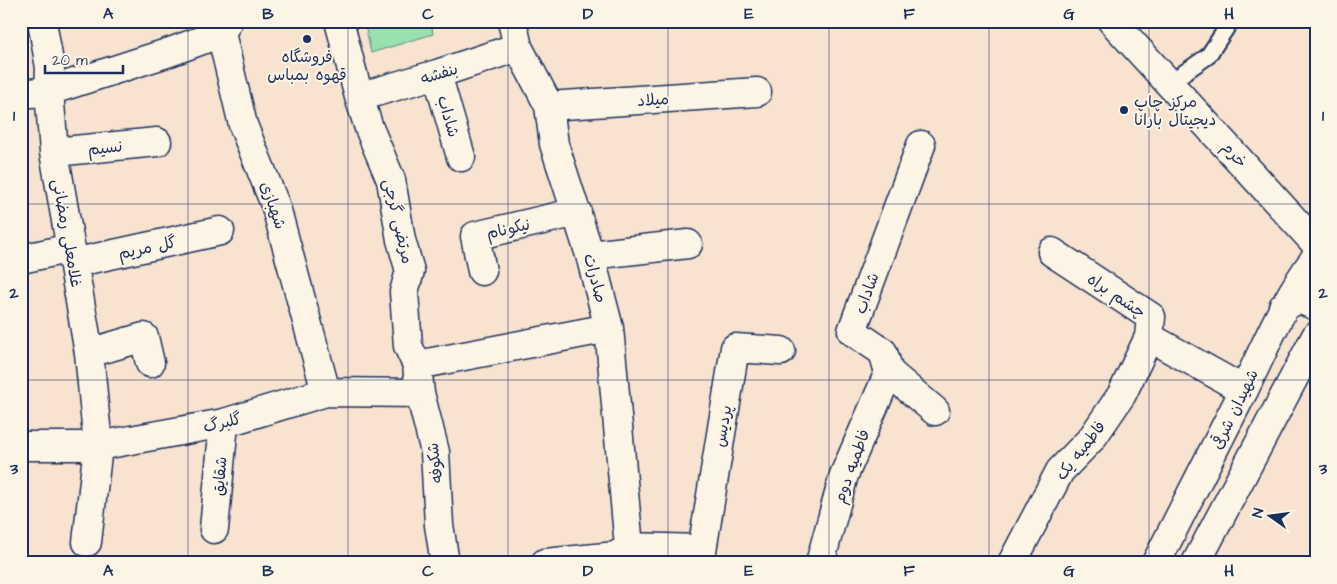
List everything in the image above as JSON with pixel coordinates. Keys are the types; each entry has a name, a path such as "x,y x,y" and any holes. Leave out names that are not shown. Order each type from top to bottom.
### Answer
{"street":[{"name":"غلامعلی رمضانی","path":"42,21 50,68 49,90 54,152 89,352 98,446 87,542"},
{"name":"مرتضی گرجی","path":"339,21 369,128 391,180 401,240 410,270 404,292 408,346 417,365"},
{"name":"خرم","path":"1122,26 1169,83 1316,244"},
{"path":"21,94 49,90 170,52 225,27"},
{"name":"شهبازی","path":"225,27 243,126 276,207 326,392"},
{"name":"بنفشه","path":"359,97 437,74 515,34"},
{"name":"صادرات","path":"515,34 549,106 554,144 590,254 609,328 629,547"},
{"name":"شاداب","path":"437,74 460,157"},
{"name":"میلاد","path":"549,106 758,92"},
{"name":"نسیم","path":"54,152 157,142"},
{"name":"شاداب","path":"921,145 852,331 884,352 889,372 935,411"},
{"name":"نیکونام","path":"482,271 475,236 576,212"},
{"name":"گل مریم","path":"21,259 72,256 220,231"},
{"path":"590,254 688,244"},
{"name":"چشم براه","path":"1052,252 1151,317 1149,337 1244,390"},
{"name":"شهیدان شرقی","path":"1156,563 1244,390 1283,307 1299,279 1316,257"},
{"path":"1283,307 1299,299 1316,306"},
{"path":"417,365 609,328"},
{"path":"1196,563 1315,335"},
{"path":"89,352 144,337 150,363"},
{"name":"فاطمیه یک","path":"1012,563 1060,471 1092,438 1122,394 1149,337"},
{"name":"پردیس","path":"701,556 735,348 781,351"},
{"name":"شکوفه","path":"417,365 420,393 435,452 439,524 445,563"},
{"name":"فاطمیه دوم","path":"820,563 844,475 889,372"},
{"name":"گلبرگ","path":"21,446 98,446 224,423 326,392 420,393"},
{"name":"شقایق","path":"214,529 224,423"},
{"path":"545,563 616,556 629,547 701,556"}],"lane":[{"path":"1169,83 1208,56 1231,21"}],"green space":[{"path":"364,21 431,21 433,34 371,53"}],"place":[{"name":"فروشگاه قهوه بمباس","path":"307,39"},
{"name":"مرکز چاپ دیجیتال بارانا","path":"1124,110"}]}
